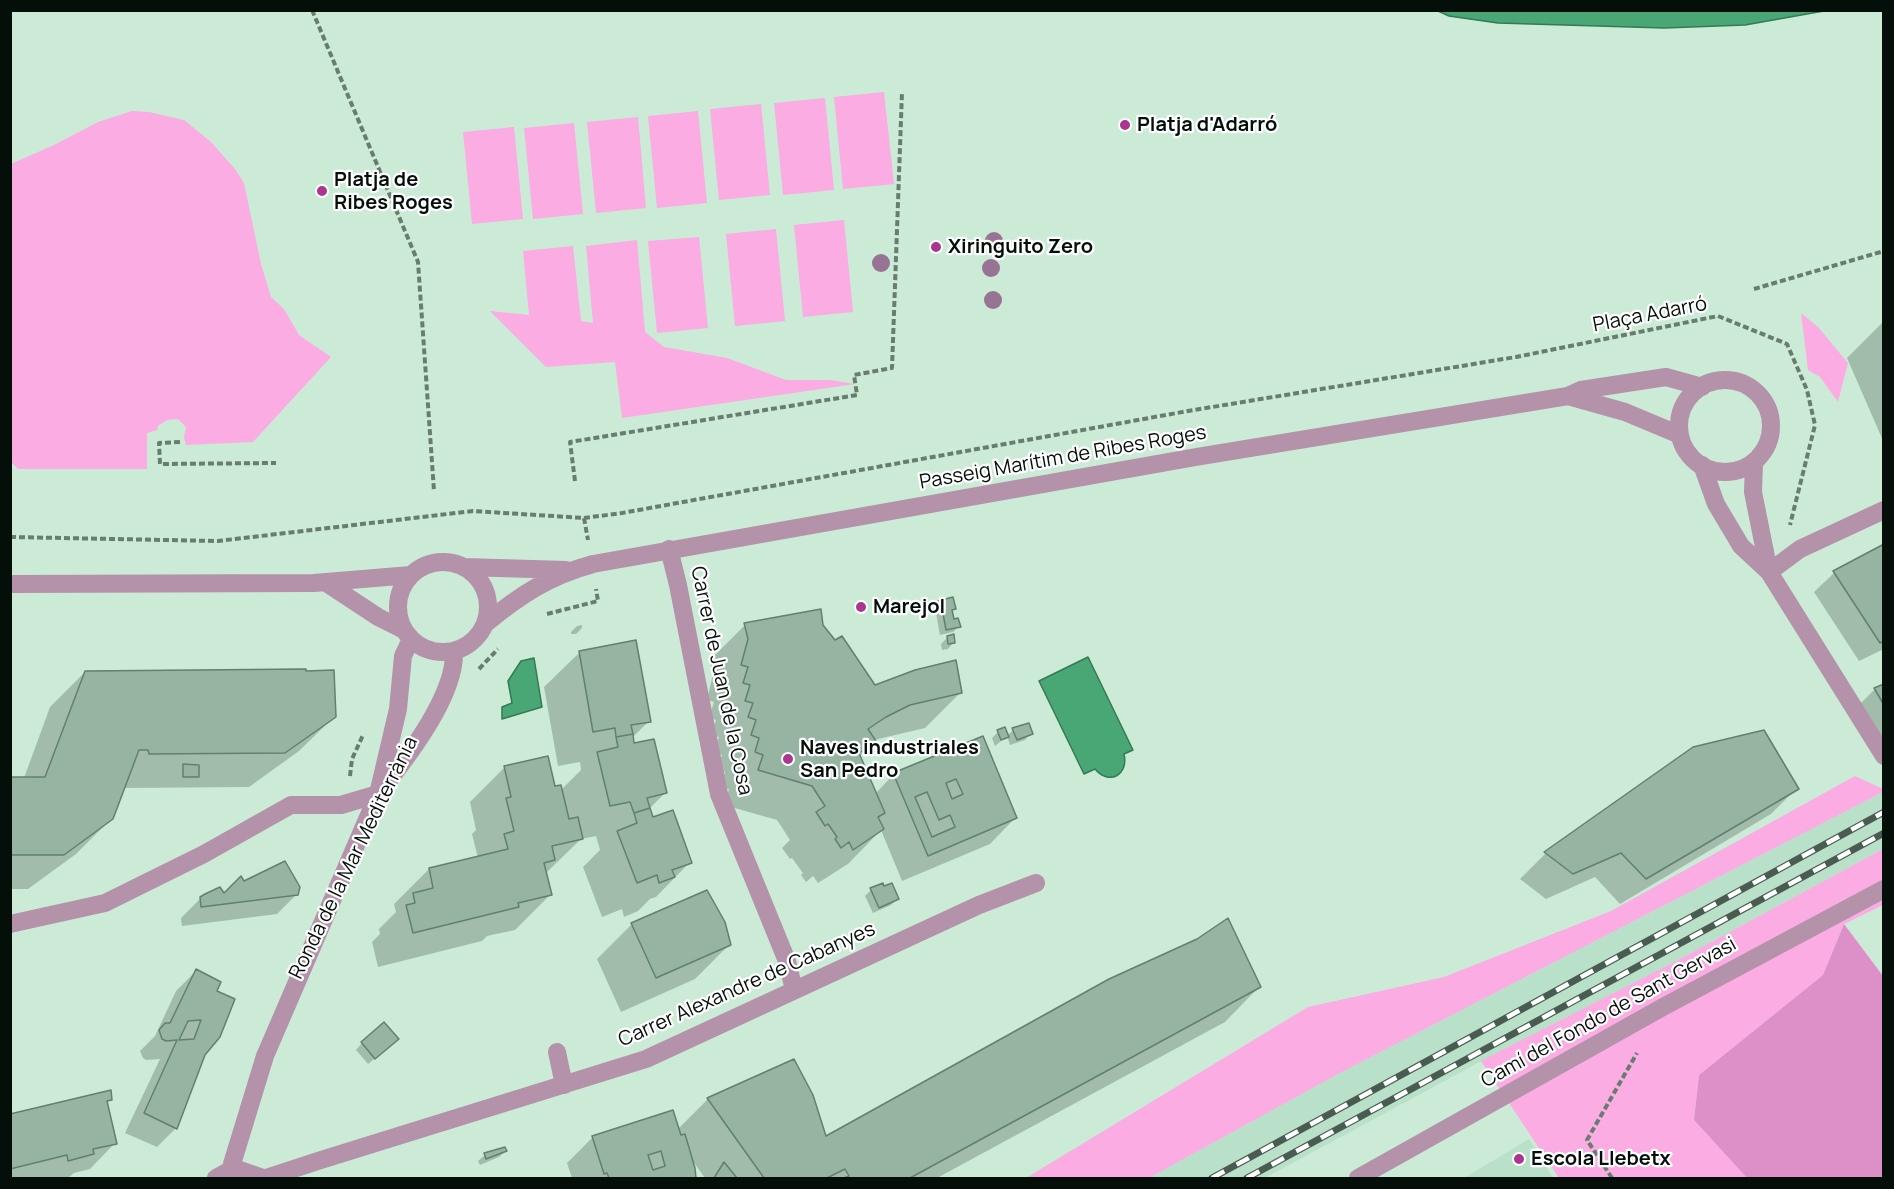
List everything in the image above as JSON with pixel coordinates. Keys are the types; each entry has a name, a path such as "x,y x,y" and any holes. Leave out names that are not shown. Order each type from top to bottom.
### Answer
{"street":[{"name":"Passeig Marítim de Ribes Roges","path":"454,651 472,641 485,624 518,597 568,570 593,564 1184,459 1568,396 1581,390 1666,377 1702,387"},
{"path":"1731,380 1748,386 1763,399 1770,413 1772,432 1767,447 1754,463 1728,472 1715,471 1689,455 1680,435 1680,420 1684,405 1690,396 1702,387 1716,381 1731,380"},
{"name":"Passeig Marítim de Ribes Roges","path":"1568,396 1625,412 1680,435"},
{"path":"1754,463 1753,492 1769,572"},
{"path":"1702,465 1716,504 1741,546 1769,572 1884,756"},
{"path":"1769,572 1800,549 1884,510"},
{"name":"Carrer de Juan de la Cosa","path":"669,549 719,794 787,962 794,990"},
{"name":"Passeig Marítim de Ribes Roges","path":"10,584 325,582 411,574 422,566 436,562 451,562 464,567 568,570"},
{"path":"464,567 477,578 485,592 488,608 485,624"},
{"path":"407,635 398,616 398,601 402,587 411,574"},
{"path":"325,582 429,650 454,651"},
{"name":"Ronda de la Mar Mediterrània","path":"234,1168 232,1164 265,1056 378,794 398,709 407,635"},
{"name":"Ronda de la Mar Mediterrània","path":"378,794 414,749 440,701 455,665 454,651"},
{"path":"10,924 105,903 204,854 291,805 341,806 378,794"},
{"name":"Carrer Alexandre de Cabanyes","path":"234,1168 265,1179 645,1059 979,905 1036,883"},
{"name":"Camí del Fondo de Sant Gervasi","path":"1358,1179 1663,1007 1884,889"},
{"path":"558,1052 564,1085"},
{"path":"216,1179 234,1168"}],"path":[{"path":"312,10 418,262 434,491"},
{"path":"574,481 570,442 857,395 854,375 892,369 902,92"},
{"path":"1754,289 1884,251"},
{"name":"Plaça Adarró","path":"10,537 218,541 473,511 584,518 1188,411 1539,352 1718,316 1788,344 1807,390 1815,425 1789,526"},
{"path":"180,442 159,443 160,464 276,463"},
{"path":"537,617 597,601 584,518"},
{"path":"475,674 504,643"},
{"path":"1612,1179 1587,1140 1639,1048"}],"shaded area":[{"path":"1438,11 1824,11 1745,25 1664,28 1498,23 1449,16"},
{"path":"884,92 894,184 843,189 834,97"},
{"path":"825,98 834,190 783,195 774,103"},
{"path":"761,104 770,195 719,200 710,109"},
{"path":"132,111 149,112 184,120 211,142 235,169 244,183 261,264 271,297 284,309 299,335 331,357 253,442 186,445 184,437 186,427 178,419 167,420 158,426 157,430 147,433 147,469 18,469 10,461 11,164 98,122"},
{"path":"698,111 707,203 657,208 648,116"},
{"path":"638,117 646,208 596,213 587,122"},
{"path":"574,123 583,214 533,219 524,128"},
{"path":"514,127 523,219 472,224 463,132"},
{"path":"844,220 853,312 803,317 794,225"},
{"path":"776,229 785,321 735,326 726,234"},
{"path":"699,237 708,328 657,333 648,241"},
{"path":"637,240 645,332 664,347 727,358 786,380 830,380 855,384 622,418 615,362 546,367 490,311 529,315 523,251 573,246 581,321 593,323 586,246"},
{"path":"1801,313 1818,327 1848,363 1838,402 1820,377 1808,370"},
{"path":"1088,657 1133,750 1124,754 1124,768 1117,776 1106,777 1095,769 1084,774 1039,681"},
{"path":"534,658 542,707 502,719 502,707 512,703 508,681 521,661"},
{"path":"1855,776 1883,789 1883,792 1340,1073 1149,1178 1026,1178 1308,1007 1444,977 1611,911"},
{"path":"1883,792 1883,849 1265,1178 1149,1178 1340,1073"},
{"path":"1883,849 1883,905 1844,924 1823,975 1699,1075 1694,1120 1747,1178 1559,1178 1481,1061 1680,959"},
{"path":"1844,924 1883,976 1883,1178 1747,1178 1694,1120 1699,1075 1823,975"},
{"name":"Escola Llebetx","path":"1529,1139 1553,1178 1464,1178"}],"building":[{"path":"1884,544 1884,641 1880,643 1833,571"},
{"path":"953,597 956,609 952,610 954,619 958,618 961,627 946,630 942,608 938,601"},
{"path":"821,609 823,625 835,640 842,636 875,685 915,670 956,660 962,693 910,705 868,729 876,741 859,753 885,813 878,817 884,829 853,850 849,842 841,848 828,824 825,826 816,812 825,806 812,786 758,770 763,755 755,752 759,738 751,735 756,720 748,717 753,703 745,701 750,685 743,683 748,667 741,665 748,639 744,623"},
{"path":"954,634 955,643 948,644 947,636"},
{"path":"636,640 651,722 631,725 633,734 616,737 615,728 593,732 579,651"},
{"path":"306,669 306,671 334,670 336,717 285,753 149,754 148,750 139,750 113,819 64,855 10,855 10,777 45,777 85,671"},
{"path":"1884,684 1884,705 1874,688"},
{"path":"1029,723 1033,734 1017,740 1012,728"},
{"path":"1005,727 1009,737 1001,740 997,730"},
{"path":"1764,730 1799,789 1646,879 1621,853 1573,874 1544,852 1693,747"},
{"path":"633,734 634,743 654,739 667,793 647,798 650,808 634,813 630,802 610,806 597,752 618,747 616,737"},
{"path":"983,736 1017,818 928,856 893,773","holes":["956,779 963,794 952,799 946,783","927,792 939,820 950,815 955,827 932,837 915,797"]},
{"path":"548,756 555,786 561,785 569,819 578,817 583,839 552,846 555,860 544,863 552,895 518,903 519,907 413,933 406,905 415,903 413,893 433,888 429,868 508,849 504,834 514,831 506,798 511,797 504,766"},
{"path":"183,764 199,765 199,777 183,777"},
{"path":"650,808 653,817 673,810 692,863 672,870 675,877 659,883 657,875 637,883 617,831 637,823 634,813"},
{"path":"285,861 300,887 298,895 201,907 200,897 205,894 220,887 224,893 241,876 244,881"},
{"path":"883,883 884,886 892,883 899,899 879,908 870,888"},
{"path":"707,890 725,922 731,945 656,978 631,923"},
{"path":"1228,918 1261,987 910,1178 844,1178 849,1176 845,1169 827,1178 764,1178 707,1098 794,1059 813,1095 826,1136 1109,979 1197,939"},
{"path":"196,969 221,982 217,991 235,999 220,1037 205,1055 177,1129 144,1113 177,1040 162,1039 159,1030 165,1023 170,1023","holes":["201,1020 194,1039 179,1040 188,1021"]},
{"path":"384,1022 399,1039 375,1059 361,1042"},
{"path":"111,1090 112,1100 107,1101 117,1144 93,1149 94,1154 68,1161 67,1155 10,1169 10,1114"},
{"path":"673,1110 681,1135 685,1134 696,1178 609,1178 607,1173 604,1174 592,1136","holes":["661,1151 665,1166 653,1170 648,1155"]},
{"path":"505,1147 507,1151 486,1159 484,1153"},
{"path":"724,1162 737,1178 714,1178"}],"railway":[{"path":"1212,1178 1884,812"},
{"path":"1247,1178 1884,833"}],"place":[{"name":"Platja d'Adarró","path":"1125,125"},
{"name":"Platja de Ribes Roges","path":"322,191"},
{"name":"Xiringuito Zero","path":"936,247"},
{"name":"Marejol","path":"861,607"},
{"name":"Naves industriales San Pedro","path":"788,759"},
{"name":"Escola Llebetx","path":"1519,1159"}]}
